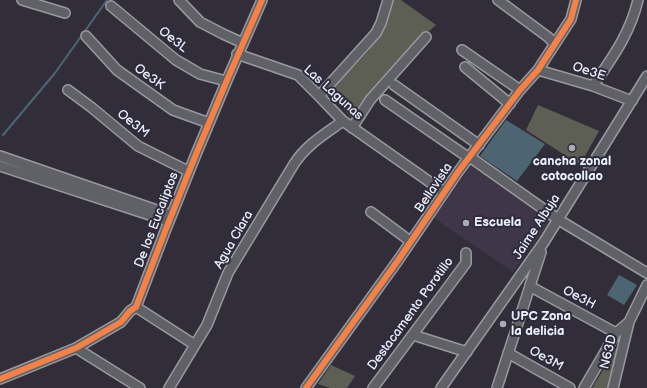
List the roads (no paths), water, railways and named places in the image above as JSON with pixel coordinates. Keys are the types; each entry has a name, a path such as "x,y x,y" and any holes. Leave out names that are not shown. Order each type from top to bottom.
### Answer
{"street":[{"path":"22,0 64,13"},
{"path":"179,0 200,22 243,43"},
{"name":"De los Eucaliptos","path":"0,379 76,348 120,322 136,307 188,171 262,0"},
{"path":"319,96 376,33 381,23 388,0"},
{"path":"498,0 548,37 555,44"},
{"name":"Bellavista","path":"310,387 458,172 520,90 538,70 571,19 576,0"},
{"path":"592,86 619,48 634,15 638,0"},
{"name":"Oe3L","path":"111,6 176,60 200,74 226,81"},
{"name":"Oe3K","path":"86,36 117,70 172,110 209,123"},
{"path":"352,128 370,100 426,37"},
{"path":"462,50 520,90"},
{"name":"Las Lagunas","path":"238,54 298,76 343,121 444,192"},
{"path":"465,67 510,104"},
{"name":"Oe3E","path":"538,70 592,86 632,101"},
{"name":"Jaime Albuja","path":"441,388 544,242 647,76"},
{"path":"394,85 479,145"},
{"name":"Oe3M","path":"68,90 92,107 138,146 188,171"},
{"path":"385,100 558,220 647,274"},
{"name":"Agua Clara","path":"169,388 207,325 228,274 301,153 343,121"},
{"path":"0,156 170,218"},
{"path":"0,166 170,218"},
{"path":"371,212 410,241"},
{"path":"497,388 544,242"},
{"name":"Destacamento Porotillo","path":"373,388 466,263 466,253"},
{"name":"Oe3H","path":"530,285 616,333"},
{"name":"N63D","path":"613,388 630,322 647,285"},
{"path":"136,307 196,345"},
{"path":"584,388 616,333 630,322"},
{"path":"413,335 467,352"},
{"path":"76,348 140,388"},
{"name":"Oe3M","path":"508,354 570,388"}],"water":[{"path":"506,120 545,144 517,181 480,156"},
{"path":"619,275 637,285 624,305 607,295"}],"waterway":[{"path":"3,135 55,73 107,0"}],"place":[{"name":"cancha zonal cotocollao","path":"572,148"},
{"name":"Escuela","path":"466,223"},
{"name":"UPC Zona la delicia","path":"503,324"}]}
